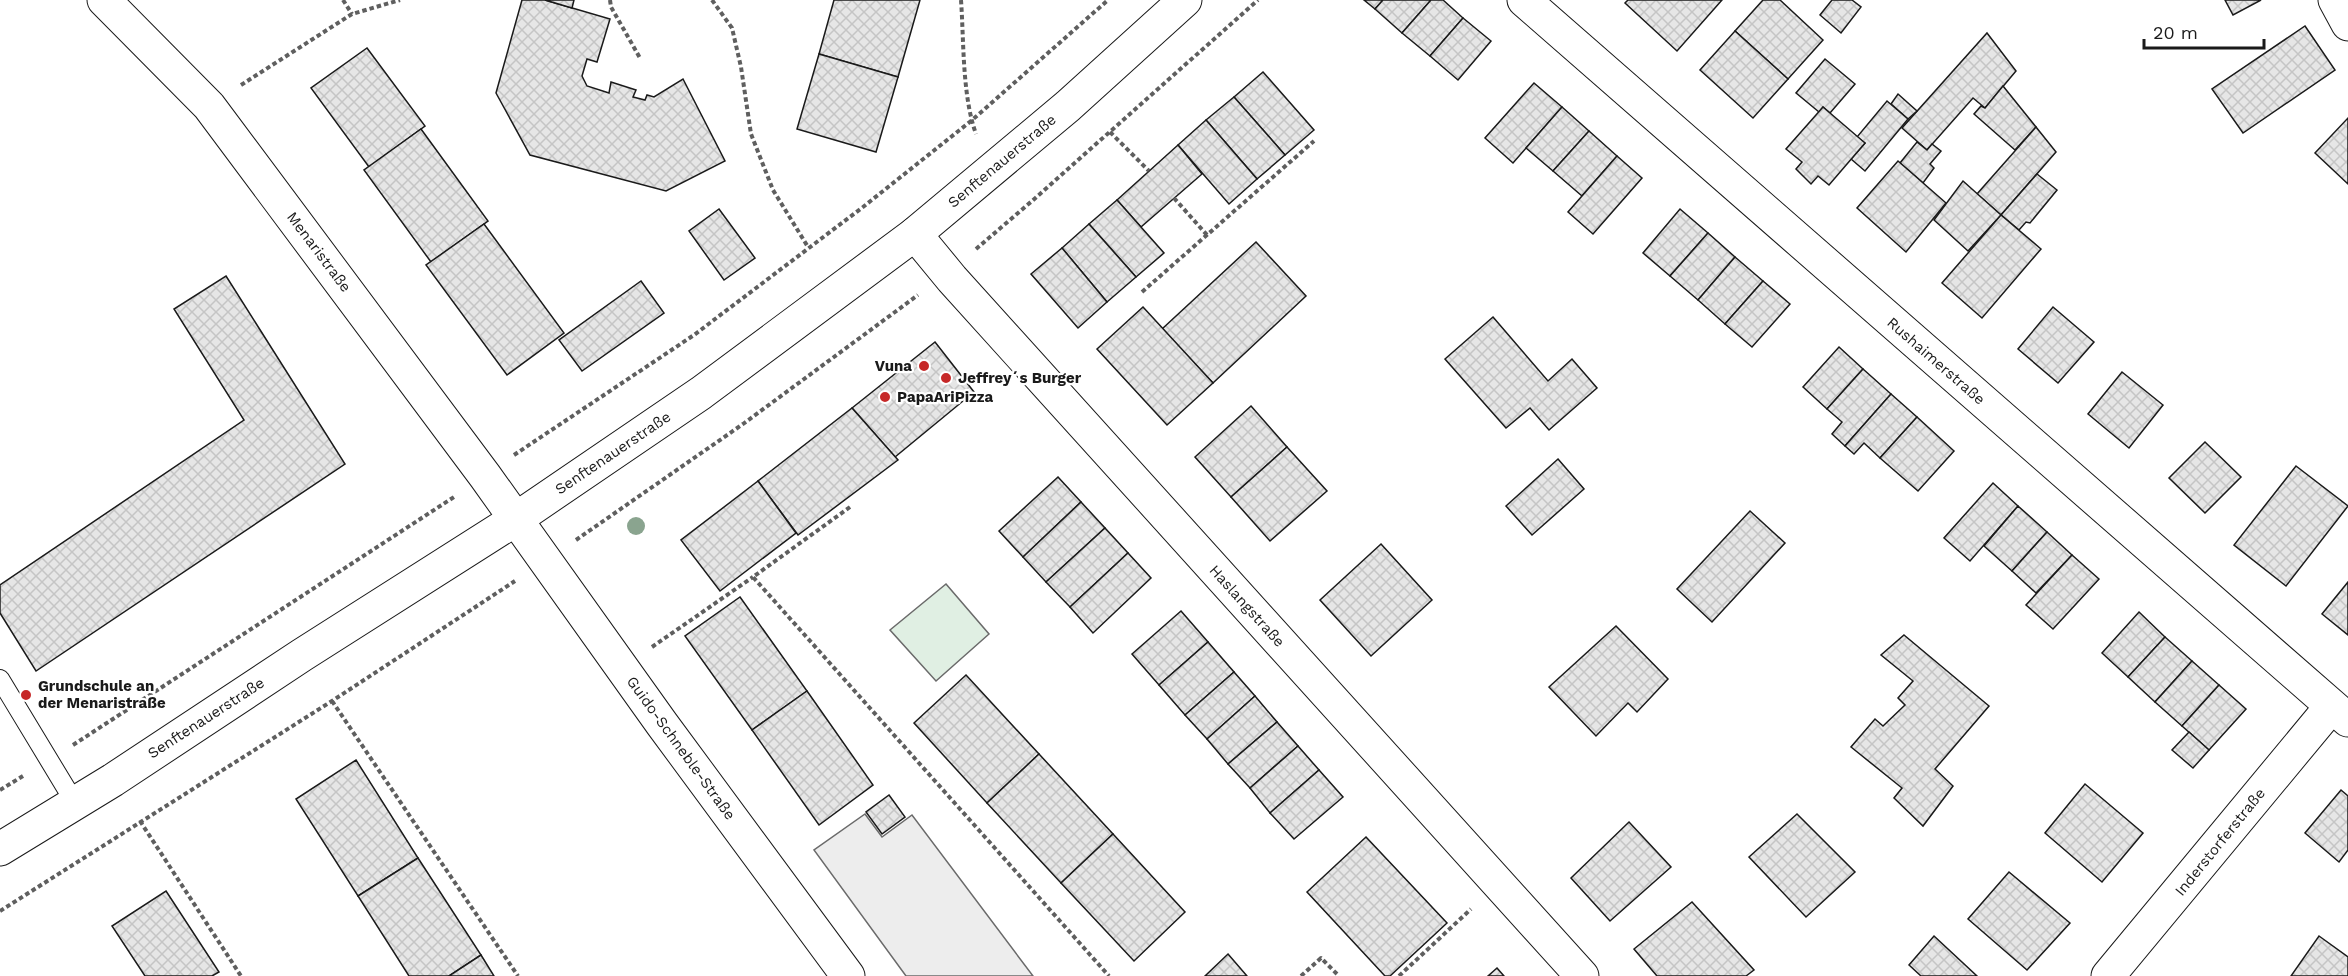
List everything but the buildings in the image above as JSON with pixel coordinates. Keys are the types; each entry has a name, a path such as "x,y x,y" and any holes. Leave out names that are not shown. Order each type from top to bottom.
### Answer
{"street":[{"name":"Menaristraße","path":"104,0 209,106 516,519"},
{"name":"Senftenauerstraße","path":"0,849 516,519 701,393 915,234 1068,106 1185,0"},
{"name":"Rushaimerstraße","path":"1524,0 2339,714"},
{"path":"2335,0 2348,24"},
{"name":"Haslangstraße","path":"915,234 952,279 1582,976"},
{"name":"Guido-Schneble-Straße","path":"516,519 662,724 848,976"},
{"name":"Inderstorferstraße","path":"2108,976 2339,714"}],"lane":[{"path":"0,679 75,803"}],"path":[{"path":"343,0 352,14"},
{"path":"209,106 352,14 400,0"},
{"path":"610,0 610,7 640,58"},
{"path":"712,0 732,28 741,67 751,134 773,190 808,246"},
{"path":"961,0 971,121 989,172"},
{"path":"0,790 485,476 694,335 808,246 863,207 971,121 1108,0"},
{"path":"1110,132 1149,171"},
{"path":"1142,292 1314,141"},
{"path":"1174,198 1207,235"},
{"path":"623,667 850,507"},
{"path":"753,577 1109,976"},
{"path":"332,701 518,976"},
{"path":"140,821 241,976"},
{"path":"1399,976 1497,884"},
{"path":"1301,976 1321,958 1339,976"}],"green space":[{"path":"946,584 989,634 936,681 890,630"}],"shaded area":[{"path":"865,814 882,837 912,815 1033,976 906,976 814,850"}],"place":[{"name":"Vuna","path":"924,366"},
{"name":"Jeffrey´s Burger","path":"946,378"},
{"name":"PapaAriPizza","path":"885,397"},
{"name":"Grundschule an der Menaristraße","path":"26,695"}]}
